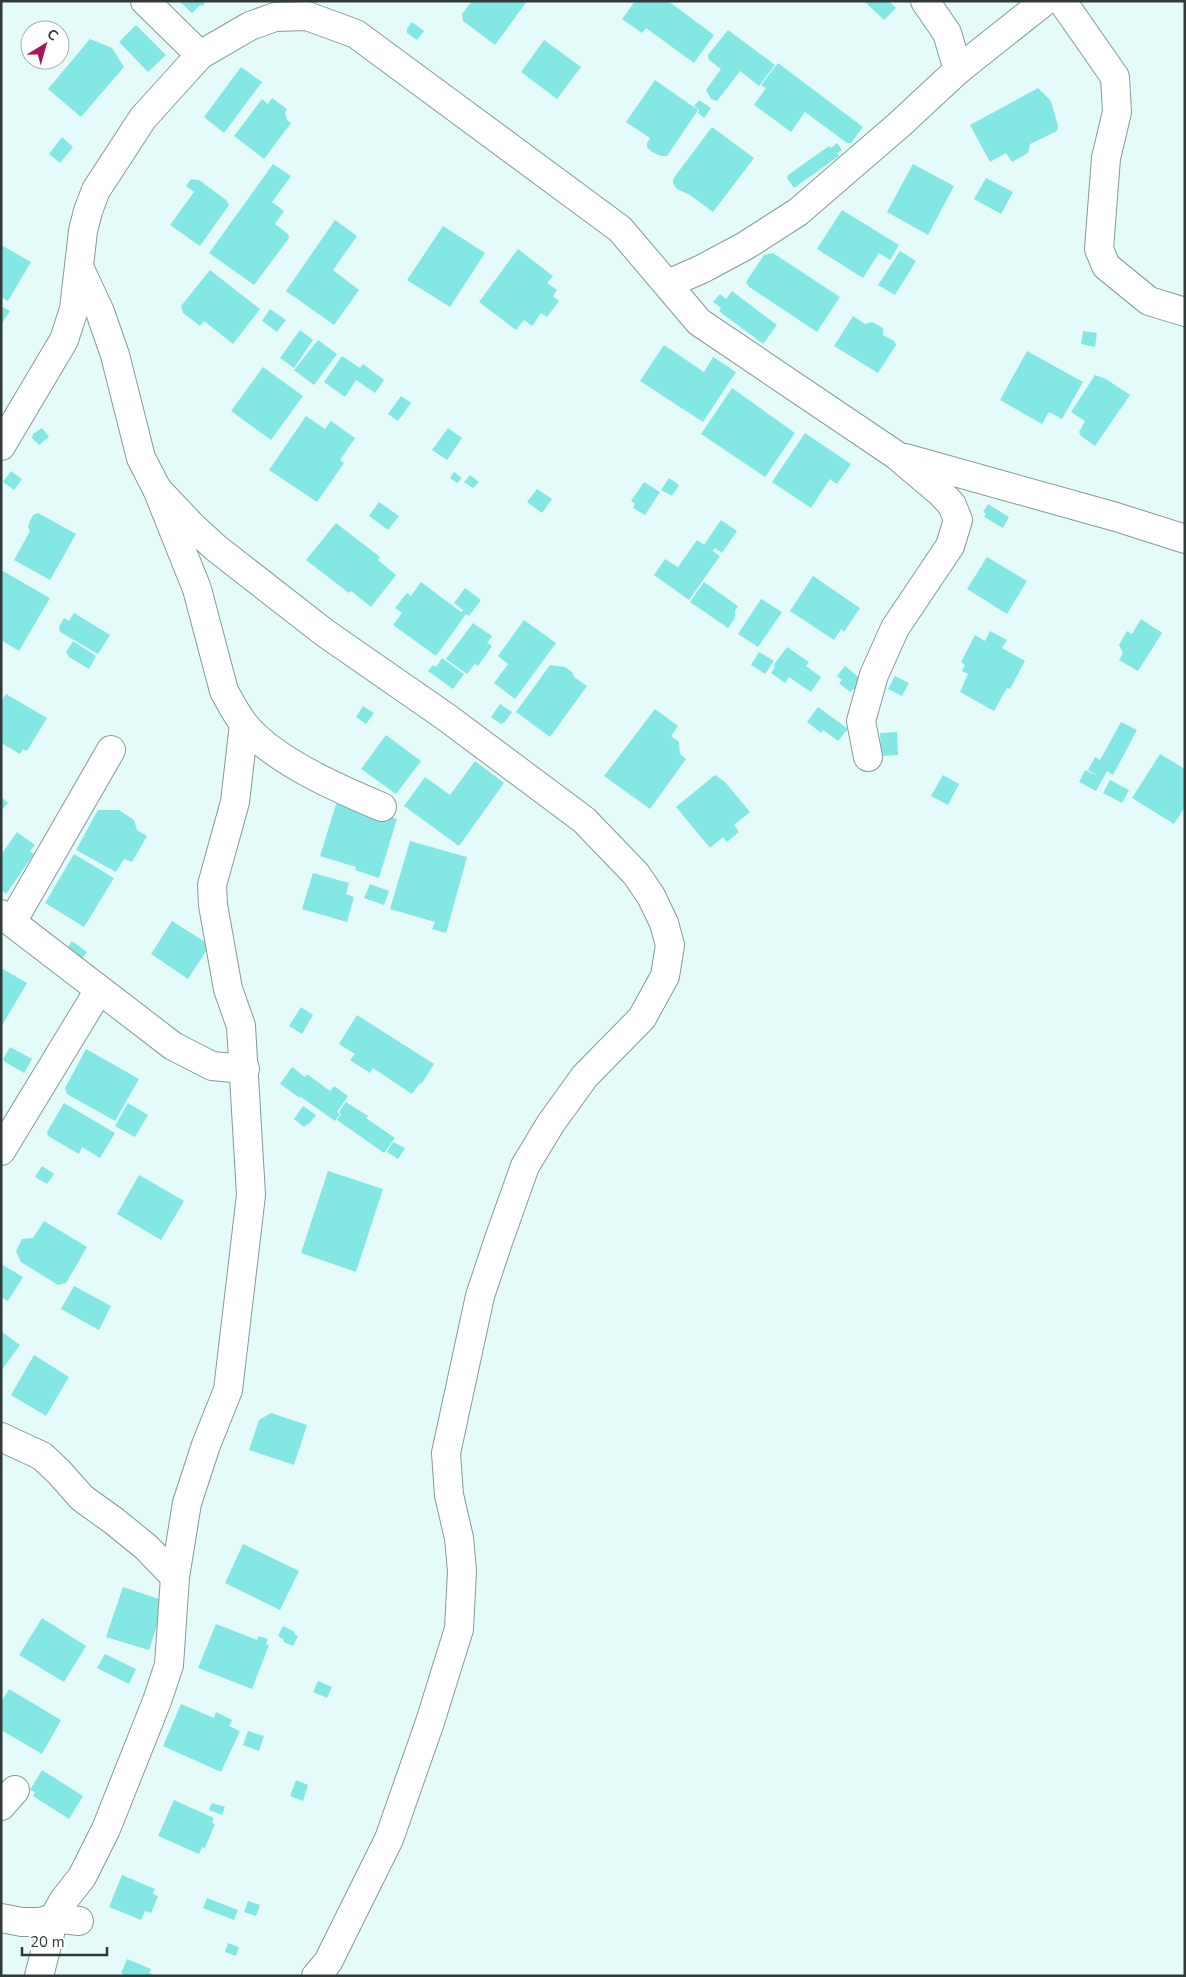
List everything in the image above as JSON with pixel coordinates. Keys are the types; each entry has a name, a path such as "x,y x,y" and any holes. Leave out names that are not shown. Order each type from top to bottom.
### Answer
{"street":[{"path":"145,1 200,55"},
{"path":"925,1 947,33 958,70"},
{"path":"668,284 702,269 745,246 798,212 900,124 958,70 1045,1"},
{"path":"1062,1 1115,77 1117,112 1106,158 1099,249 1106,266 1148,300 1185,312"},
{"path":"1,446 64,340 74,309 83,231 88,211 96,190 143,118 200,55 250,26 275,17 307,16 356,34 620,230 668,284 698,322 896,455 941,493 952,505 958,520 950,546 894,628 874,675 860,721 868,757"},
{"path":"80,269 100,312 115,355 141,458 157,488 197,590 224,691 244,724 261,742 337,788 382,807"},
{"path":"896,455 1116,517 1185,539"},
{"path":"157,488 192,526 216,548 325,633 446,718 584,820 641,882 651,896 664,923 670,944 665,976 642,1018 585,1076 551,1123 525,1166 499,1239 480,1296 446,1453 449,1495 458,1538 462,1571 459,1629 430,1722 389,1839 328,1962 316,1976"},
{"path":"39,1976 66,1919 63,1900 82,1877 106,1829 157,1701 169,1665 175,1577 187,1503 206,1445 228,1390 251,1195 241,1026 228,989 213,905 212,885 235,802 244,724"},
{"path":"111,750 6,918 173,1046 212,1066 245,1069"},
{"path":"1,1151 99,990"},
{"path":"1,1437 42,1456 82,1498 146,1547 175,1577"},
{"path":"1,1918 22,1922 66,1919"}],"building":[{"path":"179,1 206,1 192,13"},
{"path":"472,1 527,1 495,45 463,21 462,14"},
{"path":"635,1 668,1 714,35 694,63 646,28 642,33 622,19"},
{"path":"864,1 889,1 896,8 884,20"},
{"path":"412,22 424,31 417,40 407,33 407,29"},
{"path":"136,25 166,55 148,72 119,42"},
{"path":"728,30 775,65 759,86 740,71 717,101 711,99 706,90 721,69 709,60 708,55"},
{"path":"90,39 112,48 124,67 81,117 48,89 64,70 70,70 70,63"},
{"path":"544,40 581,67 557,99 521,72"},
{"path":"778,63 863,127 851,143 847,143 805,112 791,132 754,105 766,88 761,85"},
{"path":"241,67 262,82 224,133 204,117"},
{"path":"655,80 698,110 667,156 661,156 652,152 647,147 650,138 626,122"},
{"path":"1038,88 1051,101 1058,126 1057,131 1030,144 1028,153 1012,162 1006,153 990,162 970,125"},
{"path":"272,98 287,109 285,113 287,120 291,123 264,159 234,136 262,99 268,104"},
{"path":"699,100 711,108 704,118 694,106"},
{"path":"712,127 754,158 713,212 690,195 677,189 673,184 673,179"},
{"path":"62,137 73,147 60,163 49,154"},
{"path":"837,143 842,150 837,153 839,156 794,188 787,178 788,175 829,146 831,148"},
{"path":"273,164 291,176 272,202 284,211 275,224 288,234 289,238 254,285 209,253"},
{"path":"913,164 954,186 928,235 887,212"},
{"path":"986,178 1013,192 1001,214 974,199"},
{"path":"191,179 199,180 226,200 229,205 200,246 170,225 194,192 186,186"},
{"path":"842,210 899,245 890,260 879,253 863,278 817,249"},
{"path":"335,220 357,236 333,270 359,290 334,325 286,291"},
{"path":"443,226 485,253 450,307 407,280"},
{"path":"1,245 31,262 8,301 1,297"},
{"path":"518,249 553,276 547,283 557,290 553,296 559,301 547,317 541,313 532,326 524,320 516,330 479,302"},
{"path":"900,251 916,261 895,295 878,285"},
{"path":"773,253 840,297 817,332 749,287 746,282 764,255"},
{"path":"210,270 260,309 233,344 204,321 200,326 183,313 181,306"},
{"path":"732,291 777,325 763,344 719,311 721,308 713,302 720,294 726,299"},
{"path":"1,306 10,311 1,325"},
{"path":"270,309 286,320 277,332 262,321"},
{"path":"853,316 865,324 872,322 883,328 883,335 894,341 896,345 878,373 834,346"},
{"path":"300,330 313,340 294,368 280,358"},
{"path":"1083,331 1097,333 1095,347 1081,344"},
{"path":"318,340 337,354 314,385 294,370"},
{"path":"664,345 704,372 713,357 736,372 703,422 640,381"},
{"path":"1027,351 1083,382 1062,419 1049,412 1042,424 1000,400"},
{"path":"342,356 360,368 363,364 384,380 375,393 356,380 345,397 324,382"},
{"path":"263,367 303,396 271,440 231,411"},
{"path":"1095,375 1106,379 1130,395 1095,446 1081,436 1079,432 1085,421 1071,412"},
{"path":"732,388 795,433 765,477 701,434"},
{"path":"401,396 411,403 398,421 388,414"},
{"path":"306,416 325,429 331,421 355,438 340,460 344,463 317,502 269,470"},
{"path":"42,428 49,437 39,445 32,438 33,434"},
{"path":"448,428 462,438 447,460 432,450"},
{"path":"805,433 851,464 837,484 830,479 811,508 772,482"},
{"path":"11,471 22,479 14,490 3,482"},
{"path":"454,472 462,478 457,483 450,478"},
{"path":"470,475 479,482 473,488 464,482"},
{"path":"669,478 679,485 672,496 661,490"},
{"path":"644,482 660,492 645,515 633,508 635,504 631,501"},
{"path":"537,489 552,499 542,513 527,502"},
{"path":"379,502 399,516 388,530 369,516"},
{"path":"988,504 1009,517 1003,528 984,517 986,514 983,512"},
{"path":"38,513 76,534 50,580 14,560 30,531 28,527 33,515"},
{"path":"721,520 737,531 722,553 715,548 713,551 707,547 720,556 689,600 654,575 665,559 678,567 697,540 704,545"},
{"path":"336,523 380,557 378,560 396,575 371,607 351,591 349,593 306,560"},
{"path":"987,557 1027,581 1007,614 967,589"},
{"path":"1,570 50,598 19,651 1,640"},
{"path":"813,576 860,608 844,632 841,629 834,640 790,611"},
{"path":"421,582 461,612 463,610 454,603 465,588 481,600 469,616 466,614 436,656 393,625 402,613 395,608 407,593 411,596"},
{"path":"704,582 738,606 735,611 735,618 728,628 690,602"},
{"path":"761,599 782,612 758,647 738,634"},
{"path":"74,613 110,635 98,654 60,632 59,627 64,618 69,621"},
{"path":"1141,619 1162,633 1138,671 1119,660 1123,653 1119,645 1127,631 1132,634"},
{"path":"524,620 556,643 515,699 494,683 508,664 498,656"},
{"path":"473,623 492,636 487,643 492,646 478,666 475,664 467,674 446,659"},
{"path":"990,631 1007,640 1002,648 1025,661 1010,689 1007,688 994,711 960,692 968,674 962,671 965,665 961,662 975,635 985,641"},
{"path":"73,641 96,656 89,669 69,657 66,652"},
{"path":"787,647 809,662 806,666 821,677 811,692 789,677 785,683 771,673 775,667 773,666"},
{"path":"759,652 774,661 765,674 751,665"},
{"path":"442,658 464,674 453,689 428,671 433,665 436,667"},
{"path":"550,665 565,667 572,672 574,677 587,686 550,737 516,712"},
{"path":"845,666 863,681 855,691 853,689 850,692 839,683 842,680 837,676"},
{"path":"895,676 909,683 902,696 888,689"},
{"path":"6,694 47,718 27,751 23,749 20,754 1,743 3,737 1,736 1,701"},
{"path":"500,704 512,712 504,723 501,724 491,717"},
{"path":"363,706 374,713 366,724 356,717"},
{"path":"818,707 848,729 838,741 823,730 821,733 807,722"},
{"path":"655,709 678,726 671,736 679,742 680,754 686,759 650,809 604,776"},
{"path":"1121,722 1137,730 1113,775 1107,771 1096,791 1079,782 1085,770 1097,776 1088,770 1095,757 1100,760"},
{"path":"897,732 898,755 881,756 880,733"},
{"path":"386,735 421,761 396,794 361,769"},
{"path":"1160,754 1185,769 1185,807 1174,824 1132,798"},
{"path":"475,761 504,783 459,846 404,806 425,777 450,795"},
{"path":"715,775 725,782 750,812 734,825 739,832 727,842 723,837 710,848 676,807"},
{"path":"943,775 959,784 948,805 931,796"},
{"path":"1110,780 1129,790 1122,803 1103,793"},
{"path":"1,797 8,803 1,811"},
{"path":"337,801 397,819 379,878 355,870 356,867 320,856"},
{"path":"98,810 119,810 134,820 137,830 147,836 132,862 124,859 116,872 76,850"},
{"path":"17,832 35,845 30,851 34,854 6,894 1,890 1,855"},
{"path":"410,841 467,857 446,933 432,929 435,922 390,909"},
{"path":"74,854 114,878 84,927 45,903"},
{"path":"313,873 349,883 346,894 354,897 347,922 302,909"},
{"path":"370,884 389,891 384,905 364,898"},
{"path":"172,921 210,945 188,979 151,954"},
{"path":"72,941 87,952 81,960 67,948"},
{"path":"1,968 27,983 1,1027"},
{"path":"301,1007 313,1015 302,1034 289,1026"},
{"path":"357,1015 434,1064 422,1083 419,1084 412,1094 373,1068 370,1073 350,1060 355,1054 339,1044"},
{"path":"10,1047 32,1059 24,1073 3,1059"},
{"path":"86,1049 139,1079 115,1121 67,1094 65,1088"},
{"path":"292,1067 305,1077 307,1074 330,1091 334,1086 348,1096 337,1112 340,1114 335,1121 280,1084"},
{"path":"346,1102 368,1116 366,1118 395,1138 384,1153 337,1120 341,1114 339,1112"},
{"path":"64,1103 115,1133 100,1158 82,1147 79,1154 48,1136 47,1132"},
{"path":"128,1103 148,1115 135,1137 115,1126"},
{"path":"303,1106 316,1115 304,1127 294,1119"},
{"path":"393,1142 405,1148 398,1159 387,1152"},
{"path":"42,1166 54,1174 47,1184 35,1177"},
{"path":"328,1171 383,1189 356,1272 301,1253"},
{"path":"139,1175 184,1201 161,1240 117,1214"},
{"path":"44,1221 87,1247 66,1283 58,1285 21,1262 16,1251 22,1239 33,1238"},
{"path":"1,1264 23,1277 8,1301 1,1297"},
{"path":"74,1286 111,1306 99,1330 61,1309"},
{"path":"1,1331 20,1345 1,1371"},
{"path":"34,1355 69,1377 46,1416 11,1395"},
{"path":"271,1413 307,1425 294,1465 249,1450 259,1420"},
{"path":"243,1544 299,1571 280,1610 225,1583"},
{"path":"123,1587 165,1601 149,1650 106,1637"},
{"path":"42,1618 86,1646 64,1682 19,1655"},
{"path":"216,1624 257,1640 259,1636 268,1639 266,1644 269,1645 252,1689 198,1668"},
{"path":"283,1626 295,1632 294,1634 298,1636 293,1646 284,1642 278,1636"},
{"path":"105,1654 136,1669 129,1684 97,1668"},
{"path":"318,1681 332,1687 327,1698 313,1692"},
{"path":"9,1689 61,1720 42,1754 1,1730 1,1702"},
{"path":"181,1704 214,1718 216,1712 232,1720 229,1726 240,1731 221,1772 163,1746"},
{"path":"248,1731 264,1736 259,1751 243,1745"},
{"path":"42,1770 83,1796 69,1819 33,1796 35,1792 30,1790"},
{"path":"296,1780 308,1785 303,1801 290,1796"},
{"path":"174,1800 214,1818 212,1823 215,1824 205,1848 202,1847 199,1854 158,1836"},
{"path":"212,1803 225,1807 222,1815 209,1810"},
{"path":"122,1875 155,1889 153,1894 158,1896 151,1913 145,1911 141,1920 109,1907"},
{"path":"207,1898 238,1910 234,1920 203,1908"},
{"path":"248,1901 260,1905 256,1916 244,1912"},
{"path":"228,1943 239,1947 236,1956 225,1952"},
{"path":"127,1959 151,1969 149,1973 156,1976 127,1976 121,1973"}]}
